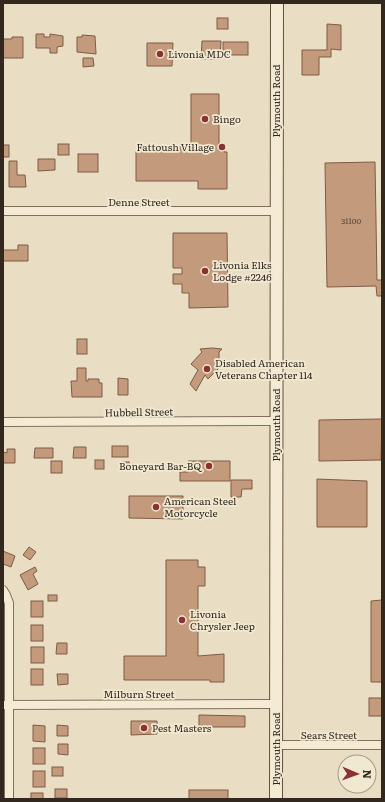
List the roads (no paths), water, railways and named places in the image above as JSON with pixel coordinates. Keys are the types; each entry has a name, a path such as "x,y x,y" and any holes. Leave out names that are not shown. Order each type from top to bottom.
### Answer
{"main road":[{"name":"Plymouth Road","path":"276,799 277,3"}],"street":[{"name":"Denne Street","path":"3,211 276,211"},
{"name":"Hubbell Street","path":"3,422 276,421"},
{"path":"3,590 9,603 6,705 9,799"},
{"name":"Milburn Street","path":"6,705 276,704"},
{"name":"Sears Street","path":"276,745 382,745"}],"place":[{"name":"Livonia MDC","path":"160,54"},
{"name":"Bingo","path":"205,119"},
{"name":"Fattoush Village","path":"222,147"},
{"name":"Livonia Elks Lodge #2246","path":"205,271"},
{"name":"Disabled American Veterans Chapter 114","path":"207,369"},
{"name":"Boneyard Bar-BQ","path":"209,466"},
{"name":"American Steel Motorcycle","path":"156,507"},
{"name":"Livonia Chrysler Jeep","path":"182,620"},
{"name":"Pest Masters","path":"144,728"}]}
